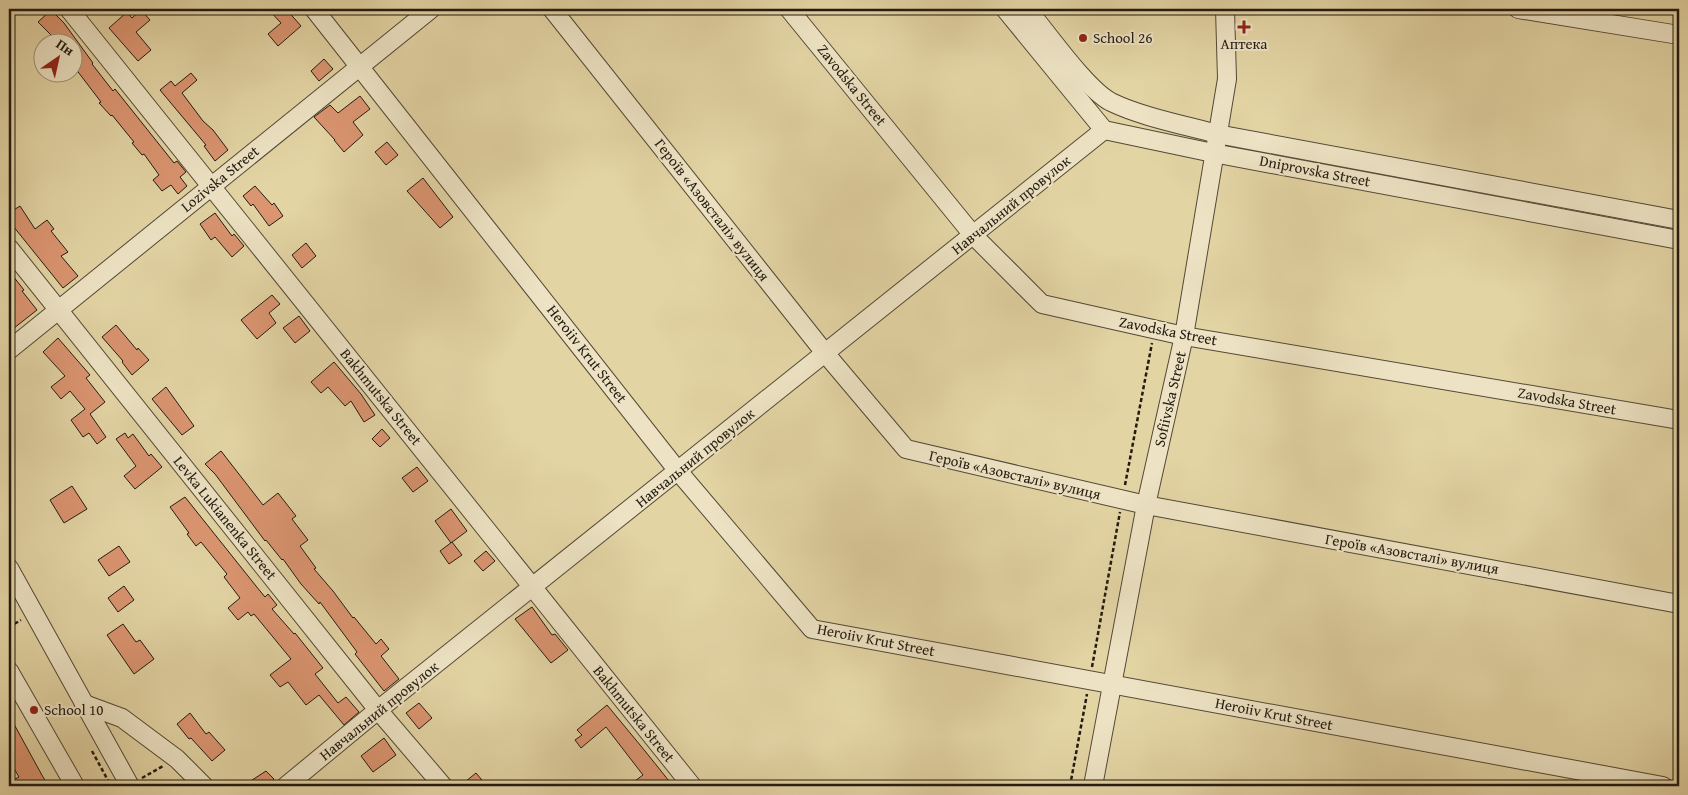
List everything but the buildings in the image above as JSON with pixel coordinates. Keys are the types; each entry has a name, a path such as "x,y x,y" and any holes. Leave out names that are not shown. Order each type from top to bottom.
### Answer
{"street":[{"name":"Bakhmutska Street","path":"69,9 692,786"},
{"name":"Heroiiv Krut Street","path":"314,9 678,471 812,630 1662,786"},
{"name":"Lozivska Street","path":"9,350 431,9"},
{"name":"Героїв «Азовсталі» вулиця","path":"552,9 825,353 906,449 1146,505 1679,604"},
{"name":"Zavodska Street","path":"789,9 973,235 1042,304 1184,336 1679,420"},
{"path":"1005,9 1104,130"},
{"name":"Dniprovska Street","path":"1027,9 1087,82 1110,101 1156,118 1217,134 1679,220"},
{"name":"Sofiivska Street","path":"1093,786 1146,505 1184,336 1227,80 1225,9"},
{"path":"1518,9 1679,35"},
{"name":"Навчальний провулок","path":"286,786 378,710 1104,130"},
{"name":"Dniprovska Street","path":"1104,130 1679,240"},
{"name":"Levka Lukianenka Street","path":"9,248 378,710 443,786"},
{"path":"9,568 84,704 132,784"},
{"path":"9,671 75,786"},
{"path":"84,704 122,718 177,759 204,786"}],"path":[{"path":"1070,786 1154,329"},
{"path":"9,627 22,619"},
{"path":"132,784 177,759"}],"place":[{"name":"Аптека","path":"1244,27"},
{"name":"School 26","path":"1083,38"},
{"name":"School 10","path":"34,710"}]}
